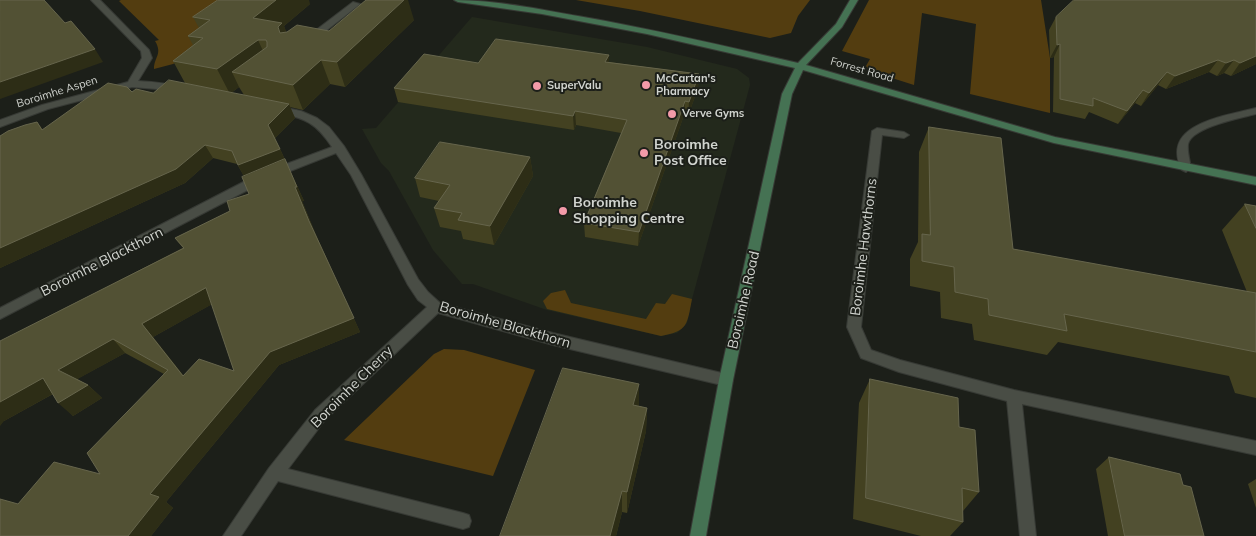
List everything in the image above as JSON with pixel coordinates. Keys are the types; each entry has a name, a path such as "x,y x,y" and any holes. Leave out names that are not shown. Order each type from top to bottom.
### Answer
{"street":[{"path":"97,0 145,50 147,58 132,84 160,85 188,90"},
{"name":"Forrest Road","path":"458,0 542,12 647,31 800,66 1054,140 1256,181"},
{"name":"Boroimhe Road","path":"698,536 726,380 787,94 800,66 838,25 854,0"},
{"path":"299,48 356,4"},
{"name":"Boroimhe Aspen","path":"0,124 45,107 132,84"},
{"name":"Boroimhe Blackthorn","path":"269,107 297,113 313,120 325,129 340,148 356,174 413,282 423,296 436,307 553,339 726,380"},
{"path":"1186,168 1183,149 1184,140 1195,129 1256,111"},
{"name":"Boroimhe Hawthorns","path":"904,135 877,131 854,327 866,354 899,366 1014,396 1256,448"},
{"name":"Boroimhe Blackthorn","path":"0,314 261,178 340,148"},
{"name":"Boroimhe Cherry","path":"231,536 275,473 320,415 436,307"},
{"path":"1014,396 1028,536"},
{"path":"275,473 463,521"}],"shaded area":[{"path":"239,0 216,44 173,64 154,69 158,52 155,41 159,40 119,1"},
{"path":"576,0 810,0 798,16 791,33 770,38 640,11"},
{"path":"869,0 1041,0 1050,58 1050,113 970,94 976,24 922,13 914,85 870,71 866,66 870,59 842,51"},
{"name":"Boroimhe Shopping Centre","path":"472,17 647,47 737,69 749,78 750,85 687,323 677,333 661,336 547,310 473,284 462,284 433,250 389,171 381,163 362,129 376,128"},
{"path":"565,290 571,303 646,319 656,303 665,304 672,294 692,299 685,325 677,332 661,336 547,309 543,301 551,293"},
{"path":"444,349 464,350 535,370 493,476 344,440 434,354"}],"building":[{"path":"0,0 44,0 65,23 71,21 95,49 0,82"},
{"path":"218,0 276,0 253,18 282,23 278,27 280,33 287,32 297,25 329,31 366,0 404,0 337,62 321,60 293,85 232,72 267,47 266,40 258,40 217,69 173,61 203,38 188,36 210,20 193,17"},
{"path":"1074,0 1256,0 1256,56 1240,63 1234,60 1226,63 1218,60 1175,76 1167,72 1149,93 1143,90 1127,111 1093,98 1093,106 1060,99 1060,44 1057,45 1056,17"},
{"path":"496,39 609,55 605,62 699,74 689,102 685,101 639,232 584,223 627,120 575,111 573,116 394,88 424,54 478,63"},
{"path":"169,80 289,104 268,125 280,149 238,165 232,151 205,145 176,169 0,248 0,136 8,131 37,122 42,130 108,83 127,87 132,92 136,89 153,93"},
{"path":"929,127 1001,138 1013,249 1256,293 1256,352 1064,314 1067,331 989,315 988,299 955,292 954,267 922,261 922,234 930,235"},
{"path":"440,142 530,157 490,226 458,220 462,213 434,208 450,185 415,178"},
{"path":"285,159 309,221 354,318 270,352 150,494 159,497 128,536 0,536 0,499 18,504 54,462 100,474 87,453 168,370 113,339 58,370 88,385 58,403 43,378 0,402 0,341 184,248 175,238 230,211 227,201 249,194 242,177","holes":["206,288 234,371 199,359 183,376 142,324"]},
{"path":"1245,204 1256,206 1256,228"},
{"path":"563,368 639,384 633,405 647,408 627,492 622,491 610,536 500,536"},
{"path":"870,379 958,398 959,427 975,430 979,492 962,488 963,522 866,498"},
{"path":"1109,457 1180,474 1183,485 1191,487 1204,536 1125,536"}],"place":[{"name":"McCartan's Pharmacy","path":"646,85"},
{"name":"SuperValu","path":"537,86"},
{"name":"Verve Gyms","path":"672,114"},
{"name":"Boroimhe Post Office","path":"644,153"},
{"name":"Boroimhe Shopping Centre","path":"563,211"}]}
